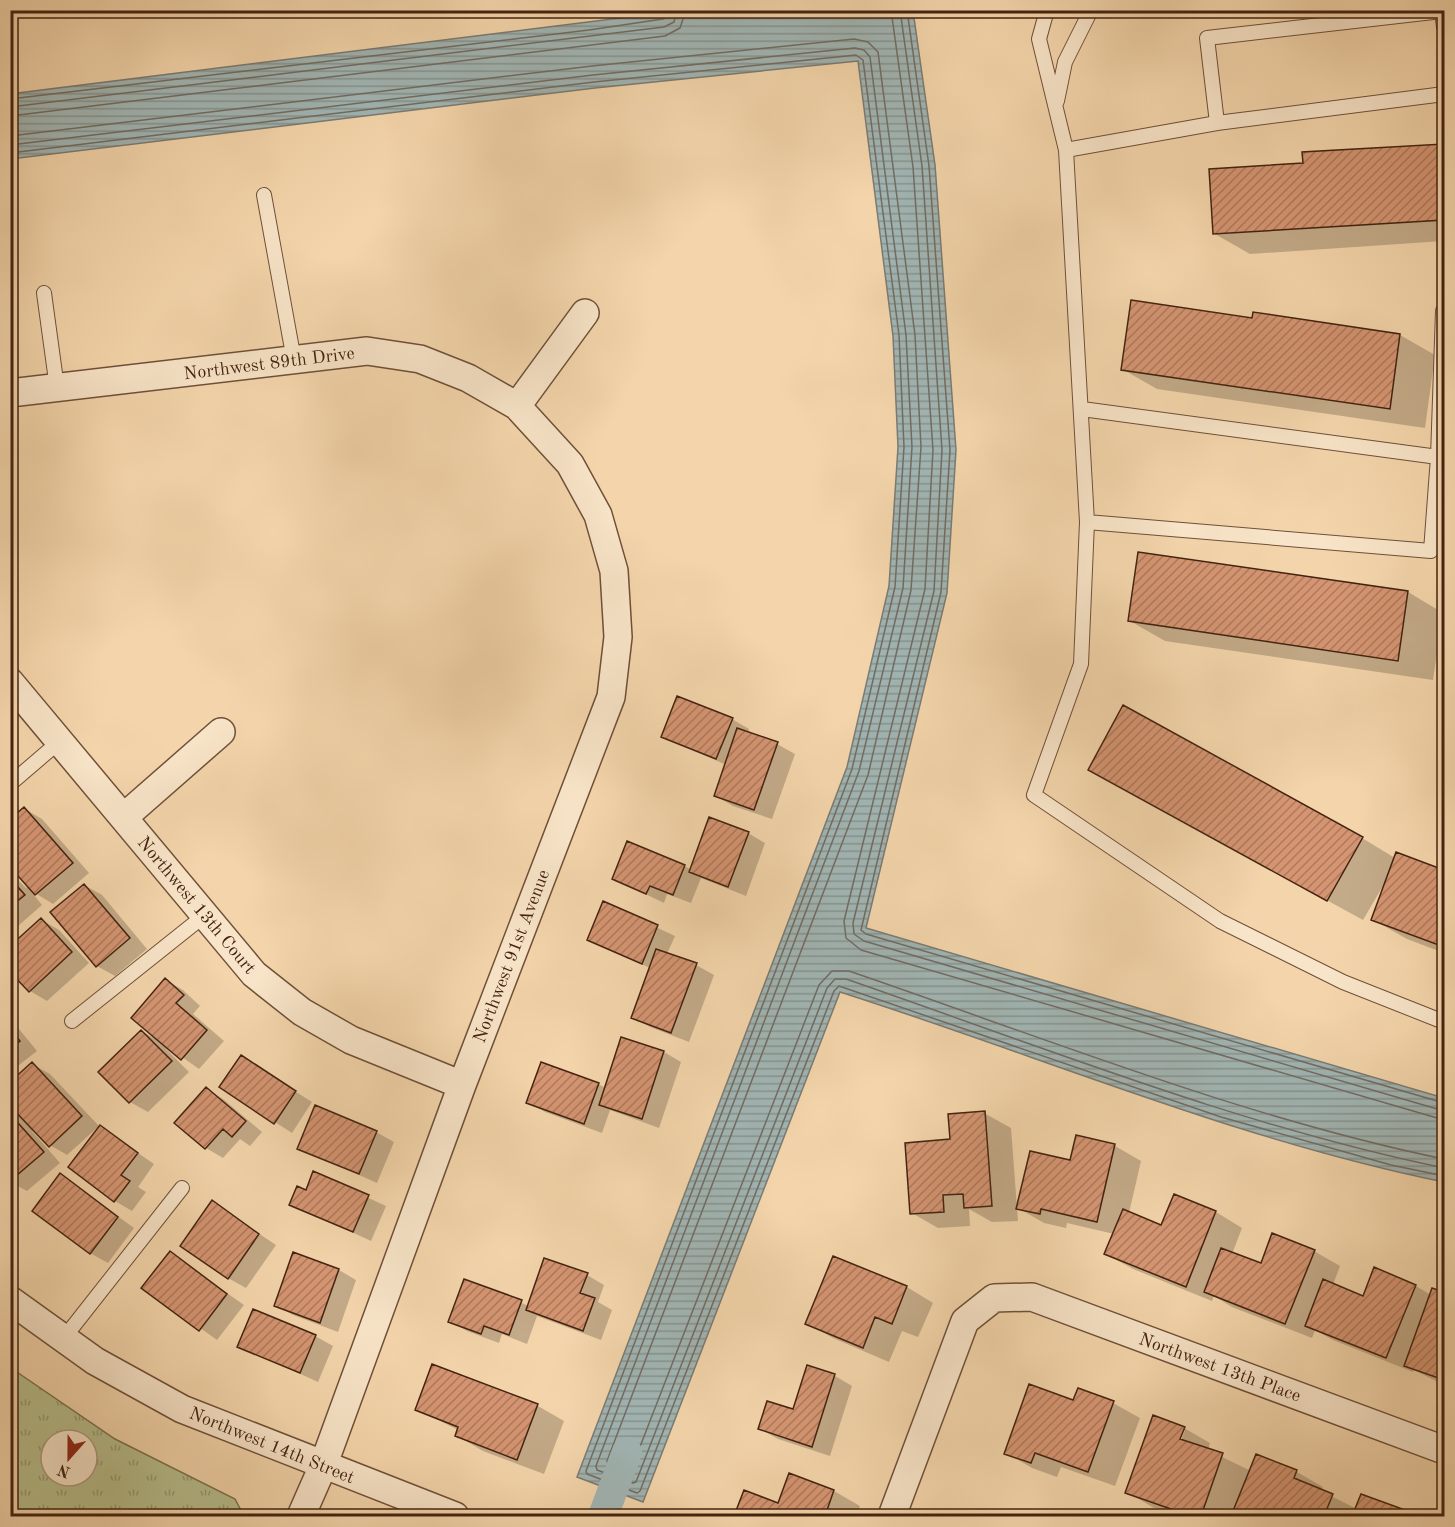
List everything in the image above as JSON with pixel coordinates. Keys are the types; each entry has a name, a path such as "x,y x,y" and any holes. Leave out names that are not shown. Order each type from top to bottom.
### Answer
{"street":[{"path":"517,406 585,313"},
{"name":"Northwest 89th Drive","path":"10,393 367,351 420,359 468,378 517,406"},
{"name":"Northwest 91st Avenue","path":"301,1516 323,1466 462,1085 611,697 618,637 614,571 598,515 570,464 517,406"},
{"name":"Northwest 13th Court","path":"10,682 254,974 302,1012 351,1040 462,1085"},
{"path":"124,817 221,732"},
{"name":"Northwest 13th Place","path":"891,1516 965,1321 994,1298 1032,1297 1444,1450"},
{"name":"Northwest 14th Street","path":"10,1300 95,1361 182,1410 455,1516"}],"lane":[{"path":"1047,10 1039,39 1066,150 1087,522 1081,664 1034,795 1220,921 1343,982 1444,1022"},
{"path":"1056,106 1065,62 1091,10"},
{"path":"1217,123 1207,38 1442,11 1444,27"},
{"path":"1066,150 1217,123 1444,94"},
{"path":"264,195 294,360"},
{"path":"44,292 57,388"},
{"path":"1087,522 1431,551 1438,457 1443,312"},
{"path":"1082,409 1438,457"},
{"path":"10,784 60,741"},
{"path":"72,1021 205,915"},
{"path":"64,1338 182,1188"}],"green space":[{"path":"11,1368 99,1428 39,1428 39,1488 99,1488 99,1428 115,1439 235,1499 244,1516 11,1516"}],"water":[{"path":"684,10 913,11 935,165 956,450 947,593 866,928 1444,1098 1444,1182 1291,1144 840,992 643,1502 577,1477 847,767 889,586 898,447 893,336 858,61 595,88 11,159 10,94"}],"building":[{"path":"1444,144 1444,220 1213,234 1209,169 1303,163 1302,152"},
{"path":"1131,300 1252,318 1253,312 1400,334 1390,409 1121,370"},
{"path":"1138,552 1408,591 1398,661 1128,621"},
{"path":"677,696 733,718 716,759 661,737"},
{"path":"1123,705 1363,837 1327,901 1088,770"},
{"path":"737,728 778,742 754,810 714,796"},
{"path":"24,807 73,863 35,895 10,867 10,819"},
{"path":"709,817 749,832 728,887 689,872"},
{"path":"627,841 685,865 673,895 650,886 646,894 612,879"},
{"path":"1396,852 1444,870 1444,947 1371,920"},
{"path":"10,878 25,895 10,907"},
{"path":"84,884 130,938 96,967 50,912"},
{"path":"603,901 658,925 642,964 587,940"},
{"path":"41,918 72,952 29,992 10,972 10,946"},
{"path":"656,949 697,963 671,1033 631,1018"},
{"path":"165,978 184,995 176,1003 207,1030 181,1060 131,1018"},
{"path":"10,1028 20,1041 10,1049"},
{"path":"141,1030 172,1061 129,1103 98,1072"},
{"path":"621,1037 664,1051 642,1119 599,1105"},
{"path":"241,1055 296,1091 274,1124 219,1087"},
{"path":"32,1062 82,1116 49,1147 10,1106 10,1082"},
{"path":"541,1062 599,1083 584,1124 526,1103"},
{"path":"206,1087 246,1121 232,1137 223,1129 205,1149 174,1123"},
{"path":"315,1105 377,1131 359,1174 297,1149"},
{"path":"985,1111 992,1206 964,1208 963,1194 943,1195 944,1212 910,1214 905,1143 950,1139 948,1114"},
{"path":"10,1114 44,1152 10,1181"},
{"path":"100,1125 138,1153 121,1175 130,1181 114,1202 68,1167"},
{"path":"1076,1135 1115,1144 1097,1222 1041,1209 1040,1214 1016,1209 1030,1151 1070,1160"},
{"path":"313,1171 369,1195 353,1232 289,1205 297,1186 306,1190"},
{"path":"60,1173 118,1217 90,1254 32,1211"},
{"path":"1174,1194 1216,1211 1186,1287 1104,1254 1123,1209 1161,1225"},
{"path":"212,1200 259,1234 228,1279 180,1246"},
{"path":"1272,1233 1315,1250 1285,1324 1204,1292 1221,1248 1261,1263"},
{"path":"170,1251 227,1294 199,1331 141,1288"},
{"path":"293,1252 339,1269 320,1323 274,1306"},
{"path":"833,1256 907,1286 892,1324 875,1317 863,1348 805,1324"},
{"path":"544,1258 588,1273 580,1293 595,1298 583,1331 526,1310"},
{"path":"1374,1267 1416,1285 1386,1358 1305,1326 1323,1279 1363,1296"},
{"path":"464,1279 522,1300 509,1335 484,1326 481,1334 448,1322"},
{"path":"1432,1288 1444,1292 1444,1380 1404,1366"},
{"path":"253,1309 316,1335 300,1373 237,1347"},
{"path":"432,1364 538,1404 517,1460 455,1436 458,1427 415,1410"},
{"path":"807,1365 835,1374 812,1447 758,1429 767,1401 793,1409"},
{"path":"1029,1384 1073,1400 1078,1388 1114,1401 1088,1472 1035,1453 1031,1463 1004,1454"},
{"path":"1153,1415 1185,1427 1180,1439 1223,1453 1201,1516 1191,1516 1125,1493"},
{"path":"1256,1454 1297,1470 1294,1478 1333,1494 1324,1516 1231,1516"},
{"path":"789,1473 834,1490 825,1516 734,1516 744,1490 778,1503"},
{"path":"1361,1494 1405,1510 1403,1516 1352,1516"}],"waterway":[{"path":"603,1516 627,1452"}]}
